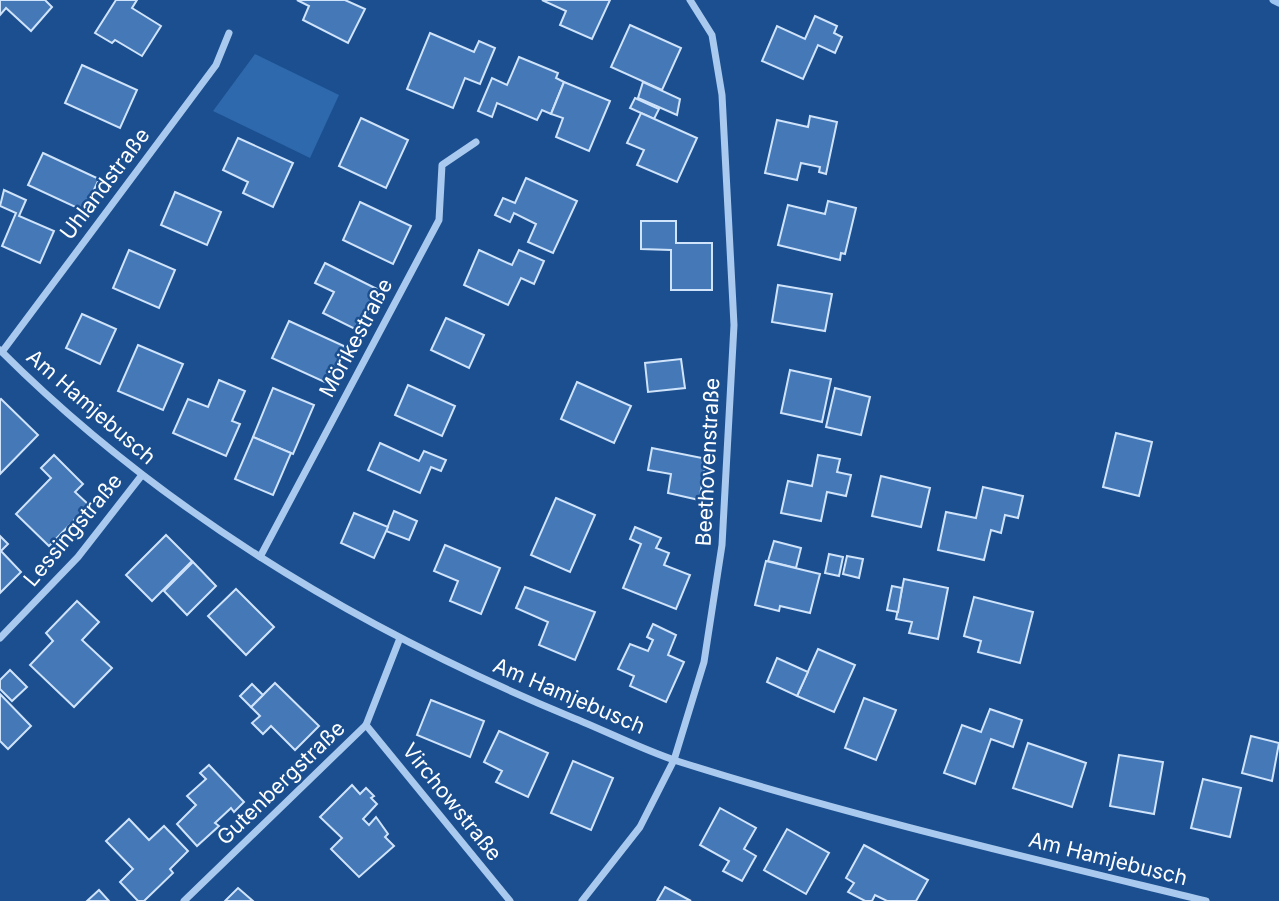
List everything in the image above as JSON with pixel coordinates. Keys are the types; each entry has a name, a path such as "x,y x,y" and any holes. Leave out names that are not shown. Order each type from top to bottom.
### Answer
{"street":[{"name":"Beethovenstraße","path":"582,901 640,827 674,760 704,662 722,545 734,325 722,95 712,35 690,0"},
{"name":"Uhlandstraße","path":"1,351 216,65 229,33"},
{"name":"Mörikestraße","path":"260,557 439,220 442,165 476,142"},
{"name":"Am Hamjebusch","path":"1,351 75,422 142,475 260,557 400,638 519,695 674,760 1010,853 1206,901"},
{"name":"Lessingstraße","path":"0,638 78,557 142,475"},
{"name":"Gutenbergstraße","path":"184,901 366,725 393,648 400,638"},
{"name":"Virchowstraße","path":"366,725 510,901"}],"shaded area":[{"path":"255,54 339,95 310,158 213,111"}],"building":[{"path":"0,0 45,0 52,7 31,31 6,8 0,15"},
{"path":"116,0 137,0 132,8 161,26 142,56 115,40 112,43 95,33"},
{"path":"297,0 345,0 365,9 348,43 303,20 309,6"},
{"path":"542,0 610,0 592,39 560,25 566,11"},
{"path":"815,16 837,26 834,33 842,37 835,53 818,45 803,79 762,61 777,26 805,39"},
{"path":"630,25 681,48 662,90 611,67"},
{"path":"430,33 474,52 479,41 495,48 480,84 465,78 453,108 407,89"},
{"path":"519,57 558,73 556,78 564,82 551,114 542,110 537,120 497,103 492,117 478,111 492,78 507,85"},
{"path":"82,65 137,90 120,128 65,103"},
{"path":"564,82 610,101 589,151 556,137 563,118 551,114"},
{"path":"643,82 680,99 677,115 638,98"},
{"path":"635,98 659,109 654,119 630,108"},
{"path":"641,113 697,138 677,182 637,165 644,150 627,143"},
{"path":"810,116 837,122 826,174 819,172 820,167 801,163 797,180 765,173 777,120 808,127"},
{"path":"361,118 408,140 386,188 339,166"},
{"path":"238,138 293,163 273,207 243,193 248,182 223,170"},
{"path":"43,153 99,179 84,211 28,185"},
{"path":"526,178 577,201 553,253 528,242 536,224 514,213 510,222 495,215 503,198 515,203"},
{"path":"4,190 26,200 19,216 54,231 40,263 2,246 16,213 0,206"},
{"path":"175,192 221,212 207,245 161,225"},
{"path":"828,201 856,208 845,254 841,253 840,260 778,245 788,205 825,214"},
{"path":"360,202 411,226 393,264 343,240"},
{"path":"641,221 676,221 676,243 712,243 712,290 671,290 671,250 641,249"},
{"path":"129,250 175,270 159,308 113,288"},
{"path":"479,250 512,265 519,250 544,261 534,284 521,278 508,305 464,285"},
{"path":"325,263 379,290 359,331 323,313 334,292 315,283"},
{"path":"778,285 832,294 825,331 772,322"},
{"path":"82,314 116,329 100,364 66,348"},
{"path":"446,318 484,335 469,368 431,350"},
{"path":"289,321 346,347 329,384 272,358"},
{"path":"138,345 183,364 163,410 118,391"},
{"path":"681,359 685,388 648,392 645,363"},
{"path":"790,370 831,379 822,422 781,413"},
{"path":"219,380 245,391 232,421 240,424 226,456 173,433 188,399 208,407"},
{"path":"577,382 631,406 614,443 561,419"},
{"path":"408,385 455,406 442,436 395,415"},
{"path":"273,388 314,405 293,454 253,437"},
{"path":"835,388 870,397 861,435 826,427"},
{"path":"0,400 38,435 0,474"},
{"path":"1116,433 1152,442 1139,496 1103,487"},
{"path":"253,437 291,453 273,495 235,479"},
{"path":"380,443 419,461 424,451 446,460 441,471 431,467 420,493 368,470"},
{"path":"652,448 707,459 699,500 668,493 671,474 648,470"},
{"path":"54,455 83,484 75,492 89,505 49,546 16,514 51,478 41,468"},
{"path":"818,455 840,459 837,472 851,475 846,496 827,492 821,521 781,513 788,481 812,486"},
{"path":"881,476 930,488 921,527 872,516"},
{"path":"983,487 1023,496 1018,518 1005,515 1001,533 991,530 984,560 938,550 946,512 976,518"},
{"path":"556,498 595,515 570,572 531,555"},
{"path":"394,511 417,521 409,540 386,531"},
{"path":"354,513 388,527 374,558 341,543"},
{"path":"635,527 661,538 656,548 669,553 664,565 690,575 676,609 623,588 641,544 630,539"},
{"path":"166,535 192,561 152,601 126,575"},
{"path":"0,536 8,544 1,551 21,572 0,593"},
{"path":"774,541 801,548 796,568 768,561"},
{"path":"445,545 500,568 481,614 450,601 458,581 434,571"},
{"path":"829,554 843,557 839,576 825,573"},
{"path":"847,556 863,559 859,578 843,574"},
{"path":"766,561 820,574 810,613 780,606 779,611 755,605"},
{"path":"193,562 216,586 187,615 164,591"},
{"path":"904,579 948,588 938,639 909,633 912,622 896,619"},
{"path":"892,586 902,588 898,612 887,610"},
{"path":"525,587 595,612 575,660 539,645 548,622 516,608"},
{"path":"236,589 274,627 246,655 208,616"},
{"path":"974,597 1033,612 1020,663 978,652 981,641 964,636"},
{"path":"77,601 99,622 82,640 112,668 74,707 30,665 53,641 46,633"},
{"path":"653,624 676,635 668,655 684,662 666,702 630,686 634,676 618,669 630,644 648,651 653,640 647,637"},
{"path":"818,649 855,665 834,712 797,696"},
{"path":"777,658 808,672 797,696 767,682"},
{"path":"10,670 27,687 12,701 0,689 0,680"},
{"path":"275,683 319,726 295,750 271,726 263,734 252,723 260,716 251,707"},
{"path":"252,684 263,695 251,707 240,696"},
{"path":"0,694 31,726 8,749 0,741"},
{"path":"864,698 896,710 876,760 845,748"},
{"path":"431,700 484,721 470,757 417,735"},
{"path":"990,709 1022,720 1013,747 991,739 975,784 944,773 962,725 981,732"},
{"path":"499,731 548,753 528,797 496,782 502,771 484,762"},
{"path":"1251,736 1279,743 1272,781 1242,773"},
{"path":"1028,743 1086,763 1072,807 1013,788"},
{"path":"1119,755 1163,762 1154,814 1110,806"},
{"path":"573,761 613,778 591,830 551,813"},
{"path":"209,765 244,802 234,812 231,808 215,823 219,826 197,846 177,824 196,805 187,796 206,779 200,773"},
{"path":"1203,779 1241,788 1230,837 1191,828"},
{"path":"352,785 360,794 366,788 374,796 371,798 377,804 363,819 369,825 376,817 388,834 385,837 394,846 359,877 331,849 342,838 320,817"},
{"path":"720,808 756,828 744,849 756,856 742,881 723,871 729,861 700,845"},
{"path":"129,819 149,840 164,826 188,851 170,869 173,873 144,901 138,901 120,882 133,869 106,841"},
{"path":"787,829 829,853 806,894 764,870"},
{"path":"864,845 928,880 916,901 887,901 875,895 872,901 865,901 848,892 854,883 846,878"},
{"path":"665,887 691,901 657,901"},
{"path":"238,888 253,901 225,901"},
{"path":"99,890 109,901 87,901"}],"waterway":[{"path":"1273,0 1279,3"}]}
